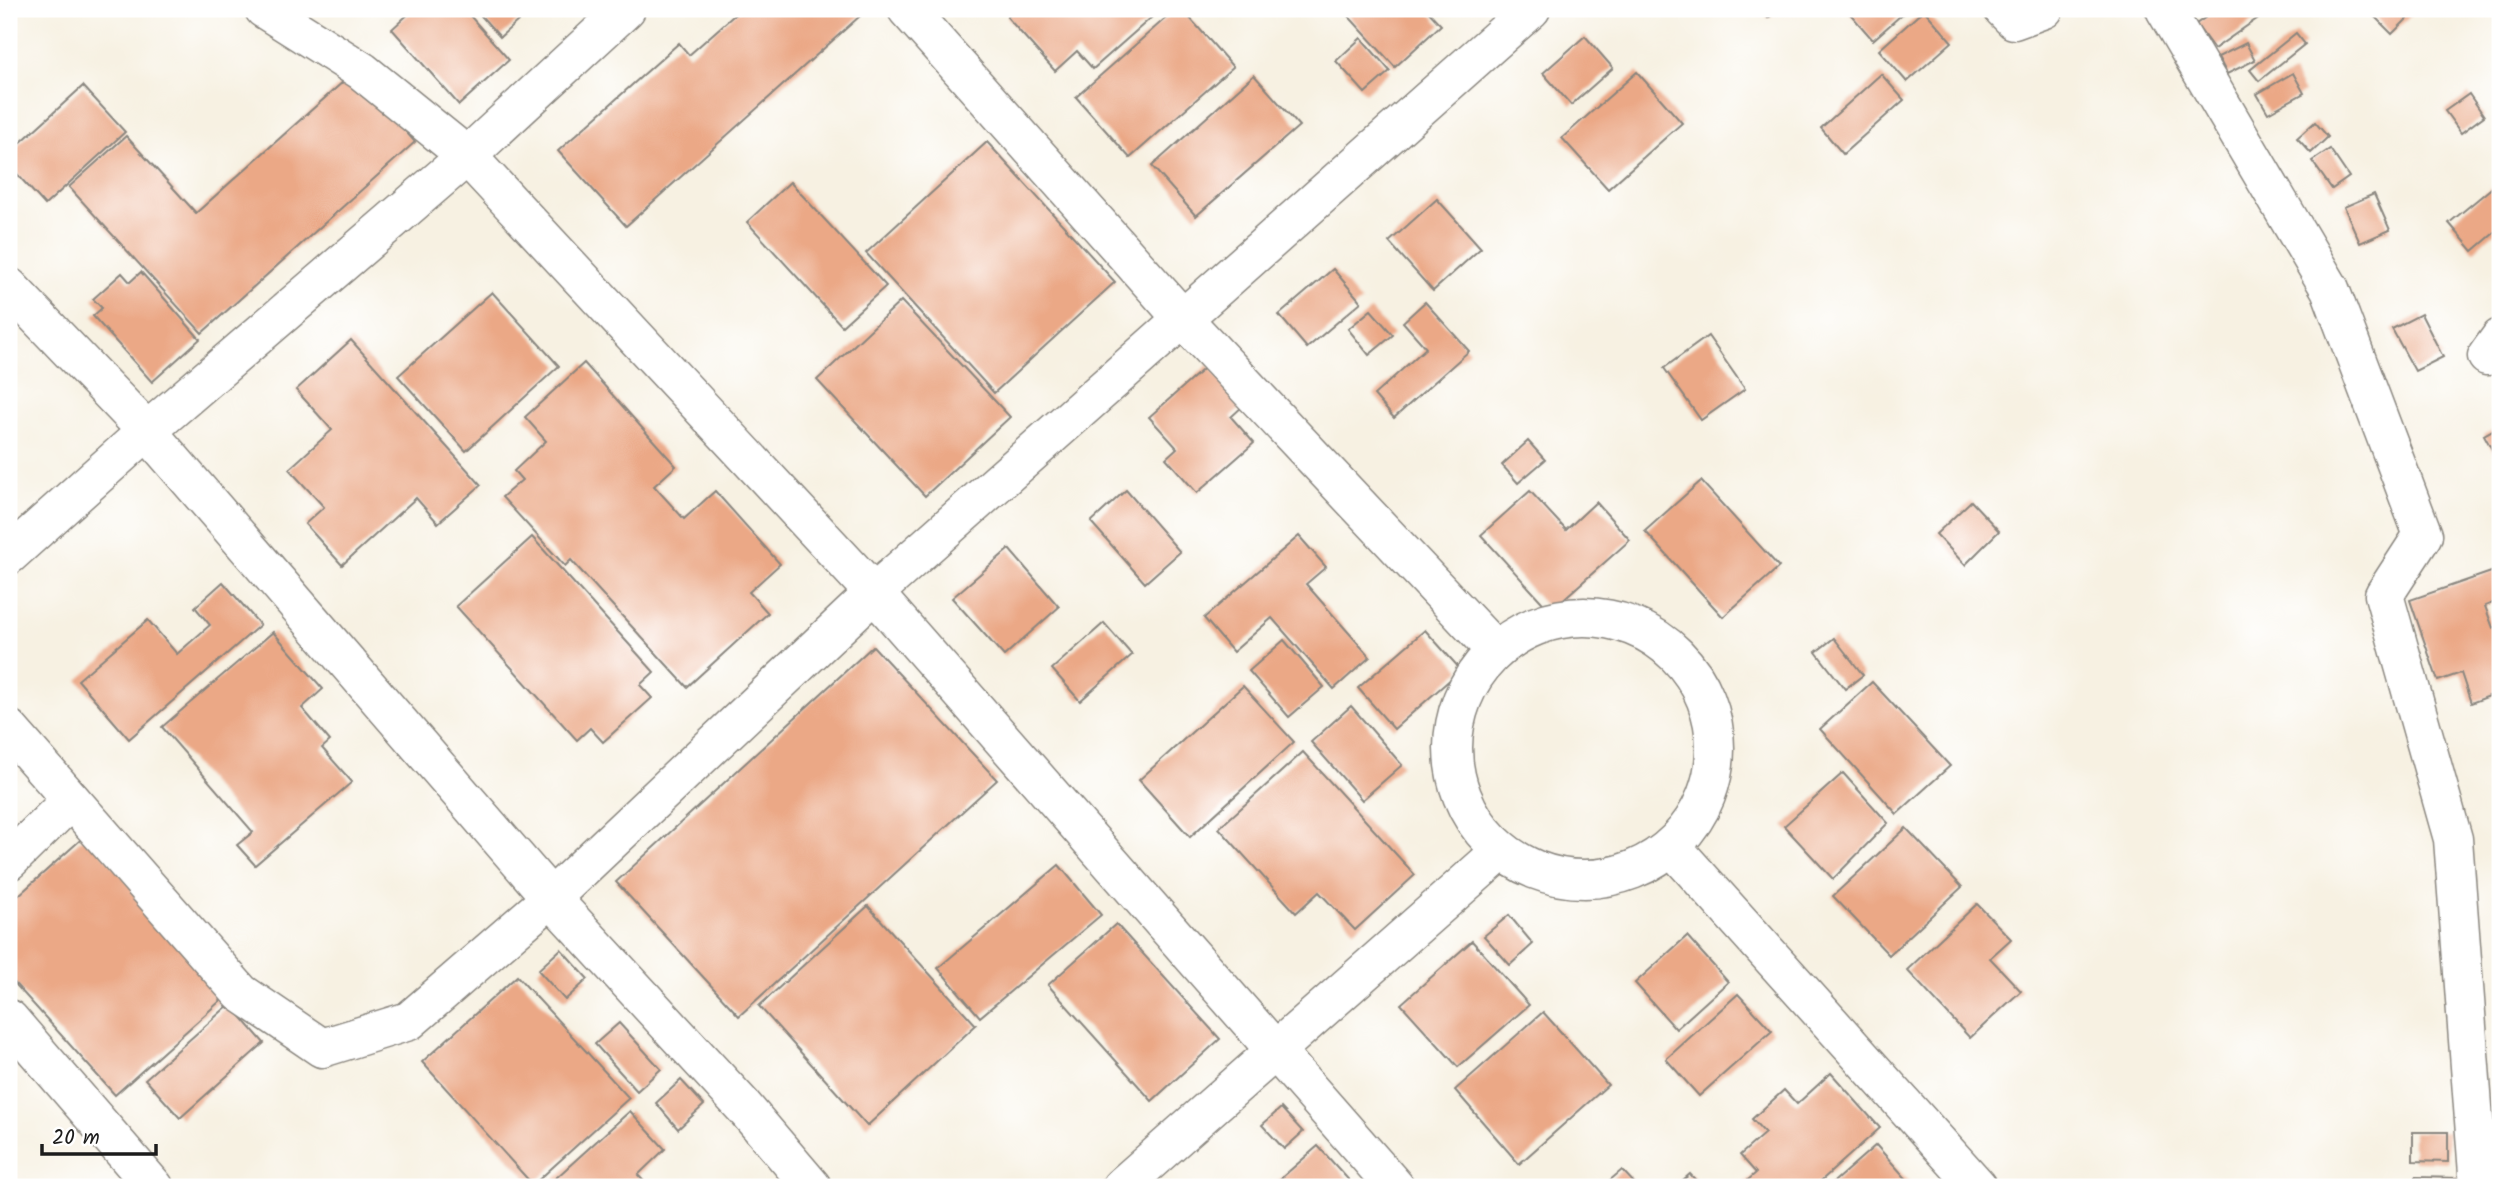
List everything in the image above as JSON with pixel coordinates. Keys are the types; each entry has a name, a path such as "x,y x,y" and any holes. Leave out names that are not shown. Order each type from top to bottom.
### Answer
{"street":[{"path":"264,9 362,71 467,156 874,593 1395,1187"},
{"path":"9,555 467,156 626,9"},
{"path":"907,9 1183,319 1493,648"},
{"path":"9,729 241,993 322,1048 409,1021 551,898 874,593 1531,9"},
{"path":"2003,9 2014,20 2044,9"},
{"path":"2165,9 2330,289 2423,535 2384,595 2453,839 2479,1187"},
{"path":"9,287 147,432 551,898 743,1106 812,1187"},
{"path":"1555,617 1625,621 1682,659 1715,721 1712,790 1674,849 1588,883 1499,853 1456,791 1453,714 1493,648 1555,617"},
{"path":"9,861 71,800"},
{"path":"1674,849 1978,1187"},
{"path":"1121,1187 1499,853"},
{"path":"9,1018 154,1187"}],"building":[{"path":"414,9 464,9 509,60 459,105 392,29"},
{"path":"475,9 524,9 528,12 500,37"},
{"path":"741,9 853,9 860,16 626,226 558,151 679,43 689,55"},
{"path":"1016,9 1161,9 1093,69 1077,51 1055,71 1007,17"},
{"path":"1176,9 1182,9 1233,67 1130,158 1076,97"},
{"path":"1342,9 1426,9 1441,25 1395,67"},
{"path":"1761,9 1779,9 1768,18"},
{"path":"1846,9 1908,9 1873,40"},
{"path":"2218,9 2271,9 2214,49 2196,24"},
{"path":"2384,9 2417,9 2392,34 2375,17"},
{"path":"1924,10 1952,42 1907,82 1879,50"},
{"path":"2296,33 2305,44 2259,81 2250,70"},
{"path":"1585,36 1613,68 1571,105 1543,73"},
{"path":"1361,38 1390,71 1365,93 1336,61"},
{"path":"2246,43 2255,60 2227,74 2218,57"},
{"path":"1637,72 1682,123 1608,189 1562,138"},
{"path":"353,73 415,142 202,333 69,187 126,136 196,213"},
{"path":"2293,73 2304,93 2268,113 2257,94"},
{"path":"1881,74 1904,100 1843,154 1821,128"},
{"path":"1254,75 1299,126 1196,216 1152,166"},
{"path":"83,86 125,132 45,205 9,165 9,153"},
{"path":"2469,94 2484,116 2461,133 2445,111"},
{"path":"2315,122 2328,137 2311,153 2297,138"},
{"path":"987,142 1115,282 994,393 866,253"},
{"path":"2330,149 2349,177 2332,189 2312,161"},
{"path":"790,182 886,286 842,326 747,222"},
{"path":"2494,186 2500,193 2500,228 2473,251 2449,223"},
{"path":"2374,194 2390,230 2360,243 2344,207"},
{"path":"1437,199 1481,248 1433,291 1389,242"},
{"path":"1333,269 1361,302 1307,348 1279,315"},
{"path":"141,272 200,339 152,382 93,316 102,308 93,299 122,273 130,282"},
{"path":"492,292 559,366 466,451 398,376"},
{"path":"901,301 1010,417 925,496 817,380"},
{"path":"1425,302 1469,351 1394,418 1374,395 1426,348 1403,322"},
{"path":"1371,310 1393,335 1369,355 1348,329"},
{"path":"2421,314 2443,357 2415,371 2392,329"},
{"path":"1708,336 1745,389 1701,420 1664,368"},
{"path":"351,340 481,485 438,523 416,498 342,565 305,524 324,507 289,469 332,430 296,390"},
{"path":"584,363 676,466 654,486 684,519 715,491 780,564 749,592 768,613 687,687 571,560 565,566 502,497 522,480 514,471 546,441 525,417"},
{"path":"1208,365 1243,406 1231,417 1254,443 1197,493 1166,458 1177,448 1149,417"},
{"path":"2500,426 2500,464 2484,435"},
{"path":"1528,441 1545,460 1518,483 1502,465"},
{"path":"1701,481 1779,567 1723,617 1645,531"},
{"path":"1126,490 1180,552 1145,583 1091,522"},
{"path":"1530,491 1566,530 1596,502 1630,540 1550,611 1481,535"},
{"path":"1971,501 1999,531 1965,565 1936,534"},
{"path":"1299,536 1326,567 1306,584 1370,657 1334,689 1272,618 1233,652 1204,618"},
{"path":"532,537 654,672 640,685 652,698 603,742 590,728 577,740 456,606"},
{"path":"1009,549 1059,607 1004,656 952,598"},
{"path":"2500,569 2500,600 2485,606 2493,628 2500,625 2500,692 2471,703 2461,673 2438,681 2410,600"},
{"path":"223,582 260,625 129,739 78,680 148,620 177,654 210,625 195,607"},
{"path":"1104,623 1132,655 1080,701 1052,669"},
{"path":"1425,630 1461,670 1394,729 1358,688"},
{"path":"273,632 323,689 302,708 330,741 322,748 352,782 255,865 237,845 253,832 162,727"},
{"path":"1834,638 1863,675 1845,689 1816,652"},
{"path":"1284,640 1324,687 1289,717 1249,671"},
{"path":"873,646 997,780 739,1016 616,882"},
{"path":"1872,682 1950,766 1897,814 1820,729"},
{"path":"1243,686 1294,742 1190,837 1139,780"},
{"path":"1351,706 1402,765 1362,800 1311,742"},
{"path":"1303,752 1415,875 1355,930 1319,892 1296,913 1219,828"},
{"path":"1843,773 1888,823 1833,879 1784,826"},
{"path":"1906,828 1962,887 1889,955 1833,896"},
{"path":"86,835 228,994 115,1095 9,977 9,904"},
{"path":"1059,865 1101,915 980,1017 938,968"},
{"path":"1977,904 2011,939 1990,958 2021,991 1970,1038 1907,970"},
{"path":"868,906 976,1025 867,1126 759,1006"},
{"path":"1509,915 1533,944 1510,965 1484,936"},
{"path":"1116,924 1220,1039 1152,1101 1048,985"},
{"path":"1687,936 1728,982 1676,1029 1635,983"},
{"path":"1472,941 1529,1005 1458,1067 1401,1004"},
{"path":"561,949 588,979 565,1000 538,970"},
{"path":"517,976 629,1098 533,1185 422,1062"},
{"path":"1738,994 1772,1031 1699,1096 1666,1059"},
{"path":"230,1004 264,1043 180,1118 145,1079"},
{"path":"1543,1012 1608,1085 1519,1164 1455,1090"},
{"path":"619,1023 661,1069 637,1091 595,1044"},
{"path":"1831,1073 1880,1128 1814,1187 1740,1187 1756,1173 1740,1155 1765,1133 1752,1119 1784,1090 1797,1104"},
{"path":"681,1080 704,1105 678,1129 656,1103"},
{"path":"1281,1108 1303,1132 1284,1149 1262,1125"},
{"path":"630,1111 665,1149 638,1175 649,1187 546,1187"},
{"path":"2413,1132 2448,1132 2448,1162 2413,1161"},
{"path":"1876,1145 1911,1184 1908,1187 1828,1187"},
{"path":"1318,1146 1355,1187 1271,1187"},
{"path":"1622,1170 1638,1187 1603,1186"},
{"path":"1690,1174 1702,1187 1675,1187"},
{"path":"2415,1177 2461,1178 2461,1187 2415,1187"}]}
